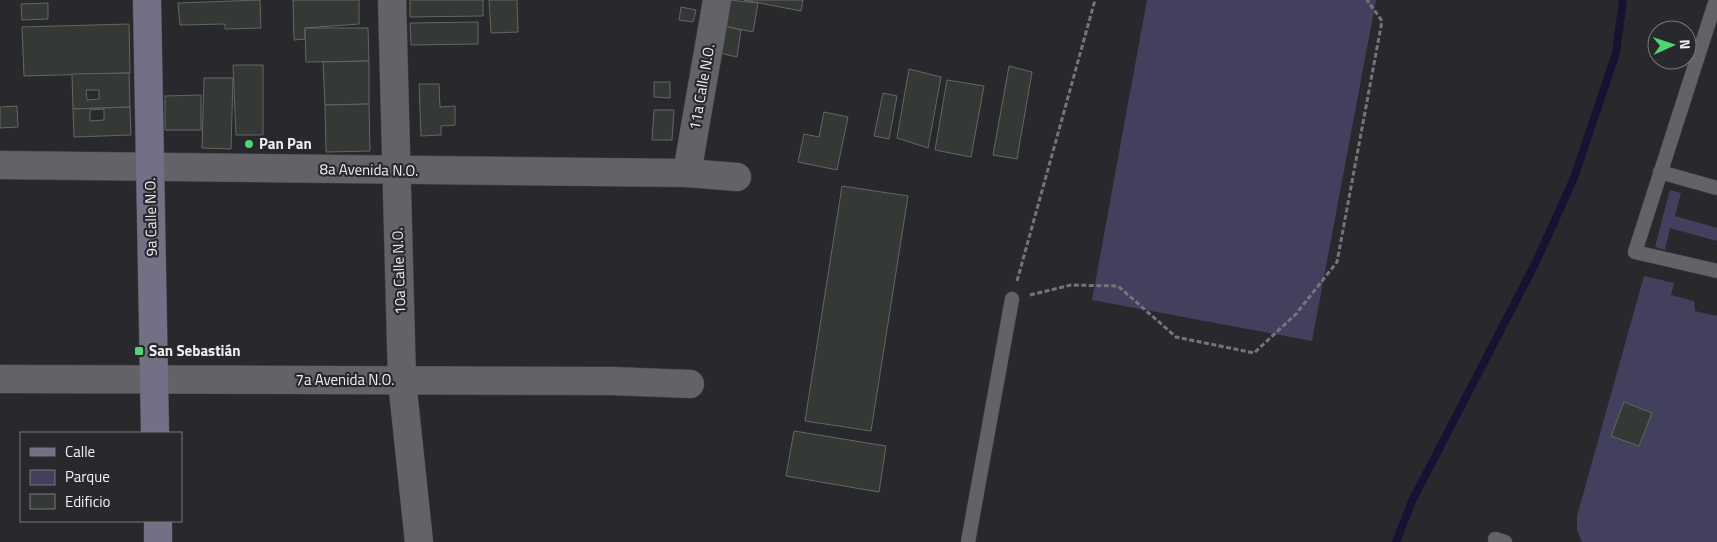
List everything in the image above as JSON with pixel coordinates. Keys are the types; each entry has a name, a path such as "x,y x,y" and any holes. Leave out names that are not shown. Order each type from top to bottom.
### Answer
{"street":[{"name":"9a Calle N.O.","path":"147,0 155,432"},
{"name":"10a Calle N.O.","path":"392,0 402,381 419,542"},
{"name":"11a Calle N.O.","path":"687,173 717,0"},
{"name":"8a Avenida N.O.","path":"0,164 150,165 396,171 687,173 737,177"},
{"name":"7a Avenida N.O.","path":"0,379 612,381 690,384"},
{"path":"158,522 158,542"}],"lane":[{"path":"1716,0 1635,252 1717,271"},
{"path":"1660,172 1717,188"},
{"path":"968,542 1012,299"}],"path":[{"path":"1095,0 1012,299 1071,285 1118,286 1176,337 1254,353 1296,314 1337,262 1382,21 1367,0"}],"green space":[{"path":"1147,0 1376,0 1312,341 1092,300"},
{"path":"1670,190 1681,193 1675,216 1717,228 1717,241 1670,228 1665,250 1655,247"},
{"path":"1644,276 1674,283 1671,295 1694,301 1695,311 1717,316 1717,542 1582,542 1577,530 1577,516"}],"building":[{"path":"260,0 261,28 225,29 225,24 180,25 178,3"},
{"path":"293,0 359,0 359,24 305,28 305,39 294,40"},
{"path":"410,0 483,0 483,16 410,17"},
{"path":"489,0 517,0 518,32 491,33"},
{"path":"729,0 758,3 753,32 724,26"},
{"path":"744,0 803,0 801,11"},
{"path":"48,3 48,19 22,20 21,4"},
{"path":"681,7 696,10 693,22 679,20"},
{"path":"478,22 478,44 411,45 410,23"},
{"path":"129,24 130,73 24,76 22,27"},
{"path":"724,26 741,30 737,57 719,53"},
{"path":"305,28 368,28 369,61 306,62"},
{"path":"369,61 369,104 325,105 323,62"},
{"path":"233,65 263,65 263,135 236,135"},
{"path":"1009,66 1032,72 1017,159 993,155"},
{"path":"909,69 941,77 928,148 897,138"},
{"path":"129,73 130,107 73,109 72,74","holes":["86,90 99,90 99,99 87,100"]},
{"path":"204,78 233,78 231,149 202,148"},
{"path":"947,80 984,86 971,157 935,150"},
{"path":"654,82 670,82 670,98 654,97"},
{"path":"419,84 439,84 440,107 455,106 455,125 441,126 441,135 421,136"},
{"path":"883,93 897,96 889,139 874,136"},
{"path":"201,95 201,130 165,130 165,96"},
{"path":"369,104 370,151 326,152 325,105"},
{"path":"17,106 18,127 0,128 0,107"},
{"path":"130,107 131,135 74,137 73,109","holes":["104,109 104,120 90,121 90,110"]},
{"path":"654,110 674,110 672,140 652,140"},
{"path":"824,112 848,117 837,170 798,162 804,134 819,137"},
{"path":"842,186 908,196 871,431 805,421"},
{"path":"1624,402 1652,413 1639,446 1611,436"},
{"path":"794,431 886,446 879,492 786,476"}],"waterway":[{"path":"1396,542 1412,501 1535,264 1574,178 1616,53 1623,0"}],"place":[{"name":"Pan Pan","path":"249,144"},
{"name":"San Sebastián","path":"139,351"}]}
